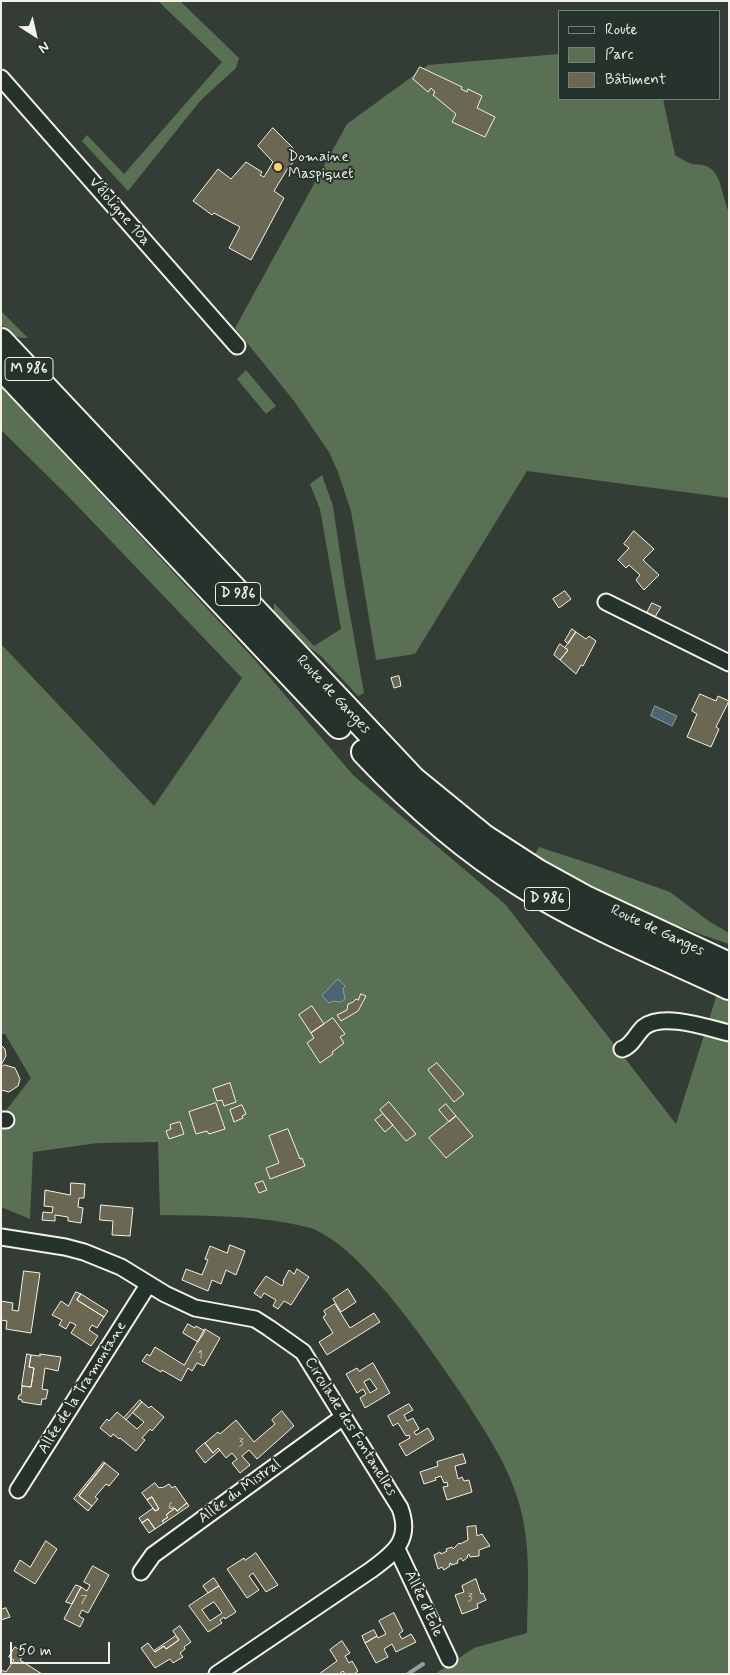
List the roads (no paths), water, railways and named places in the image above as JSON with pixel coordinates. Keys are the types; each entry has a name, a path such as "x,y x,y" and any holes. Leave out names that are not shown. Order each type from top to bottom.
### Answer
{"main road":[{"name":"M 986","path":"1,337 57,401"},
{"name":"Route de Ganges","path":"1,341 413,779 463,821 538,872 570,890 729,964"},
{"name":"Route de Ganges","path":"1,367 388,777 454,836 523,886 570,912 729,987"}],"street":[{"name":"Véloligne 10a","path":"1,78 237,346"},
{"path":"606,602 729,664"},
{"path":"622,1049 629,1046 645,1027 654,1022 666,1021 690,1024 729,1033"},
{"name":"Circulade des Fontanelles","path":"1,1237 65,1247 84,1252 121,1267 148,1285 195,1308 255,1319 303,1352 400,1508 404,1517 404,1525 397,1549"},
{"name":"Allée de la Tramontane","path":"18,1490 148,1285"},
{"name":"Allée du Mistral","path":"141,1572 153,1555 343,1417"},
{"path":"217,1674 370,1570 397,1549"},
{"name":"Allée d'Eole","path":"397,1549 449,1659"}],"water":[{"path":"655,706 677,716 672,726 651,716"},
{"path":"338,979 345,986 343,989 345,999 341,1002 333,1001 329,1003 322,996"}],"waterway":[{"path":"408,1674 423,1664"}],"place":[{"name":"Domaine Maspiquet","path":"278,167"}]}
